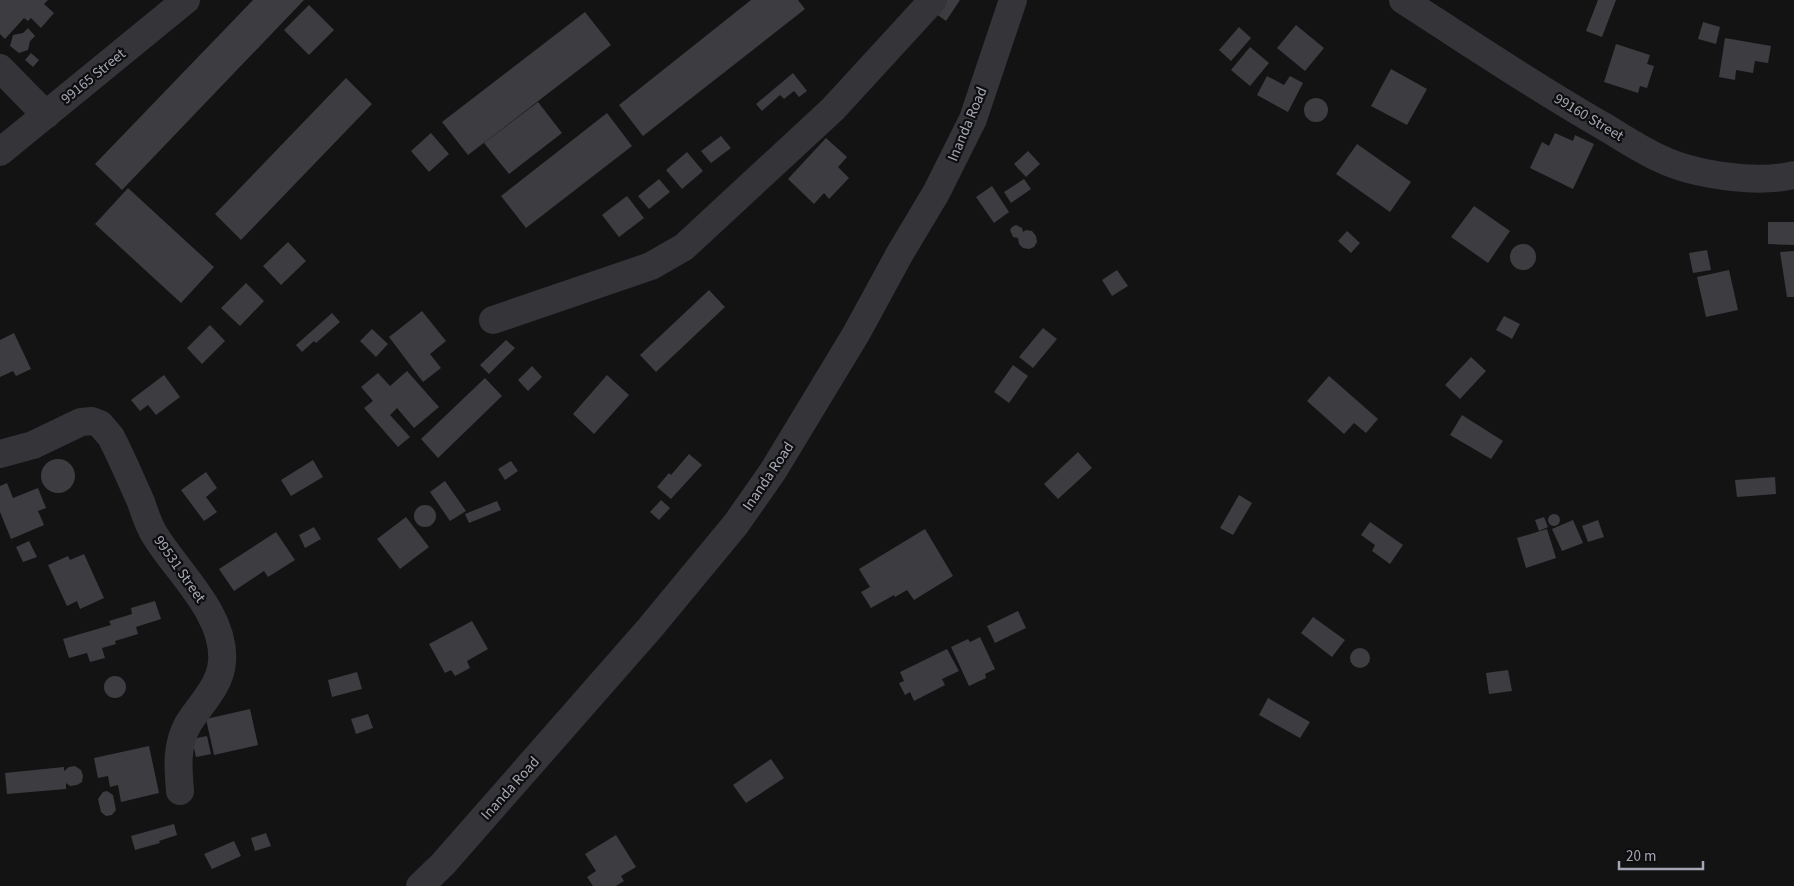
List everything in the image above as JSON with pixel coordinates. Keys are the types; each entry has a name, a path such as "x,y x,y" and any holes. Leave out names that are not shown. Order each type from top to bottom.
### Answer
{"street":[{"name":"99165 Street","path":"0,152 186,0"},
{"path":"493,320 652,266 684,247 833,109 933,0"},
{"name":"Inanda Road","path":"420,886 443,864 536,760 650,628 736,524 773,471 856,334 936,193 973,119 1013,0"},
{"name":"99160 Street","path":"1404,0 1575,110 1661,160 1730,178 1785,178 1794,175"},
{"path":"0,68 46,115"},
{"name":"99531 Street","path":"0,454 33,446 81,422 92,421 100,424 111,437 155,536 207,608 220,639 221,671 212,691 183,735 178,759 180,791"}],"building":[{"path":"0,0 48,0 44,4 54,13 41,28 31,18 28,21 24,18 5,39 0,34"},
{"path":"253,0 304,0 122,190 95,164"},
{"path":"751,0 798,0 805,9 643,136 619,105"},
{"path":"943,0 960,0 946,21 935,13"},
{"path":"1598,0 1616,0 1602,37 1586,31"},
{"path":"309,5 334,30 309,55 284,30"},
{"path":"585,12 611,45 468,155 442,122"},
{"path":"1703,22 1720,27 1716,44 1698,39"},
{"path":"1296,25 1324,48 1305,71 1277,48"},
{"path":"1239,27 1251,38 1231,61 1219,50"},
{"path":"28,28 35,36 30,41 28,50 19,53 10,46 13,35 23,33"},
{"path":"1725,38 1771,46 1768,63 1755,61 1753,73 1736,70 1735,80 1719,77"},
{"path":"1616,44 1650,55 1647,64 1654,66 1647,88 1640,86 1638,93 1604,82"},
{"path":"1250,47 1269,63 1250,86 1231,70"},
{"path":"31,53 39,60 33,67 25,60"},
{"path":"1391,69 1427,89 1407,125 1371,106"},
{"path":"793,73 807,91 799,97 794,91 784,99 780,95 762,111 756,104"},
{"path":"1267,76 1284,85 1290,76 1303,83 1288,112 1257,95"},
{"path":"346,78 372,104 241,240 215,214"},
{"path":"1316,98 1321,99 1327,105 1327,115 1321,121 1316,122 1311,121 1305,115 1304,110 1305,105 1311,99"},
{"path":"538,102 562,133 509,174 484,143"},
{"path":"607,113 632,146 526,228 501,196"},
{"path":"431,133 449,154 429,172 411,151"},
{"path":"1555,133 1573,141 1575,135 1594,144 1573,189 1530,168 1542,142 1549,146"},
{"path":"721,136 731,148 711,163 701,151"},
{"path":"826,138 847,157 838,167 849,178 829,199 824,193 814,204 788,179"},
{"path":"1357,144 1411,182 1390,212 1336,174"},
{"path":"1028,151 1040,164 1026,177 1014,164"},
{"path":"687,152 703,171 682,189 666,170"},
{"path":"659,179 670,192 649,209 638,196"},
{"path":"1024,179 1031,189 1011,203 1004,192"},
{"path":"992,186 1009,212 994,223 976,197"},
{"path":"128,188 214,267 181,303 95,224"},
{"path":"627,196 644,218 619,237 602,215"},
{"path":"1474,206 1510,231 1488,263 1451,237"},
{"path":"1768,222 1794,222 1794,245 1768,244"},
{"path":"1016,225 1022,228 1023,232 1026,230 1032,231 1036,236 1037,242 1034,247 1029,249 1023,248 1019,244 1018,238 1013,237 1010,230"},
{"path":"1347,231 1360,243 1351,253 1338,241"},
{"path":"288,242 306,261 281,285 263,266"},
{"path":"1523,244 1532,248 1536,257 1532,266 1523,270 1514,266 1510,257 1514,248"},
{"path":"1707,250 1711,270 1693,273 1689,253"},
{"path":"1794,251 1794,297 1787,297 1780,252"},
{"path":"1117,270 1128,286 1112,296 1102,280"},
{"path":"1729,270 1738,310 1706,317 1697,277"},
{"path":"246,283 264,301 240,326 221,308"},
{"path":"709,290 725,307 656,372 640,355"},
{"path":"422,311 446,341 430,354 441,368 423,382 389,337"},
{"path":"332,313 340,322 316,343 314,341 302,352 296,345"},
{"path":"1504,316 1520,324 1512,339 1496,330"},
{"path":"210,325 225,341 202,364 187,348"},
{"path":"1043,328 1057,339 1033,368 1019,357"},
{"path":"372,329 388,344 376,357 360,341"},
{"path":"14,333 31,369 16,376 13,371 0,377 0,340"},
{"path":"506,340 515,348 489,374 480,365"},
{"path":"1471,357 1486,371 1460,399 1445,385"},
{"path":"1013,365 1028,376 1009,403 994,392"},
{"path":"532,366 542,377 528,391 518,380"},
{"path":"407,371 439,407 414,428 397,408 390,415 410,437 398,447 364,408 373,401 361,387 378,373 390,386"},
{"path":"164,375 180,397 156,415 148,405 140,411 131,400"},
{"path":"607,375 629,395 594,434 573,414"},
{"path":"1329,376 1378,419 1366,433 1354,423 1344,434 1307,401"},
{"path":"485,378 502,396 438,458 421,439"},
{"path":"1462,415 1503,441 1491,459 1450,435"},
{"path":"1078,452 1092,468 1058,499 1044,484"},
{"path":"689,454 702,465 671,499 657,487 669,473 671,475"},
{"path":"58,459 70,464 75,476 70,488 58,493 46,488 41,476 46,464"},
{"path":"313,460 323,477 291,496 281,480"},
{"path":"511,461 518,471 505,480 498,469"},
{"path":"206,472 217,488 206,497 217,512 204,521 181,490"},
{"path":"1775,477 1776,494 1737,497 1735,480"},
{"path":"445,481 466,511 450,521 430,492"},
{"path":"7,483 13,498 38,488 46,508 38,511 44,525 11,539 0,512 0,486"},
{"path":"1239,495 1252,503 1233,535 1220,528"},
{"path":"661,500 670,508 659,520 650,512"},
{"path":"497,501 501,510 469,523 465,514"},
{"path":"425,505 433,508 436,516 433,524 425,527 417,524 414,516 417,508"},
{"path":"1556,514 1559,515 1559,525 1552,526 1549,525 1548,518 1549,515"},
{"path":"406,517 429,547 400,569 377,539"},
{"path":"1544,517 1548,527 1539,531 1535,520"},
{"path":"1573,520 1583,543 1562,551 1552,529"},
{"path":"1598,520 1604,537 1588,542 1582,526"},
{"path":"1370,522 1403,545 1390,564 1372,551 1375,545 1361,535"},
{"path":"314,527 321,539 305,548 299,535"},
{"path":"925,529 953,576 914,600 907,590 871,608 861,592 870,587 859,569"},
{"path":"1547,529 1556,558 1526,568 1517,538"},
{"path":"276,532 295,560 268,577 264,571 234,591 219,569"},
{"path":"29,541 37,557 23,562 16,547"},
{"path":"84,554 104,598 80,609 77,601 67,606 48,565 68,556 70,560"},
{"path":"155,601 161,619 136,627 138,634 115,641 116,644 102,648 105,658 90,662 87,653 69,658 63,639 111,625 109,621 132,614 131,608"},
{"path":"1018,611 1026,628 995,643 987,626"},
{"path":"1313,617 1345,640 1332,657 1301,633"},
{"path":"472,621 488,649 467,661 470,668 455,676 451,670 445,673 429,644"},
{"path":"980,637 995,669 985,674 986,678 969,686 951,647 968,639 970,642"},
{"path":"1356,648 1364,648 1370,654 1370,662 1364,668 1356,668 1350,662 1350,654"},
{"path":"947,649 959,671 942,679 945,685 914,701 910,692 905,695 899,683 904,681 900,672"},
{"path":"1508,670 1512,691 1489,694 1486,673"},
{"path":"357,672 362,689 332,697 328,680"},
{"path":"115,676 123,679 126,687 123,695 115,698 107,695 104,687 107,679"},
{"path":"1268,698 1310,722 1300,738 1259,715"},
{"path":"250,709 258,745 214,755 206,719"},
{"path":"368,714 373,728 356,734 351,719"},
{"path":"207,736 211,754 196,757 192,739"},
{"path":"149,746 159,793 121,802 118,785 110,787 108,776 98,778 94,758"},
{"path":"771,759 784,778 746,803 733,785"},
{"path":"75,766 81,770 83,776 82,782 77,785 70,786 66,783 66,789 7,794 5,773 64,767 64,771 69,767"},
{"path":"107,791 113,795 116,810 112,815 106,816 101,812 98,799 103,792"},
{"path":"174,824 177,835 159,841 160,843 135,850 131,836"},
{"path":"266,833 271,846 255,851 251,838"},
{"path":"616,835 636,867 621,876 624,881 616,886 593,886 587,877 596,871 585,854"},
{"path":"234,841 241,856 212,869 204,854"}]}
